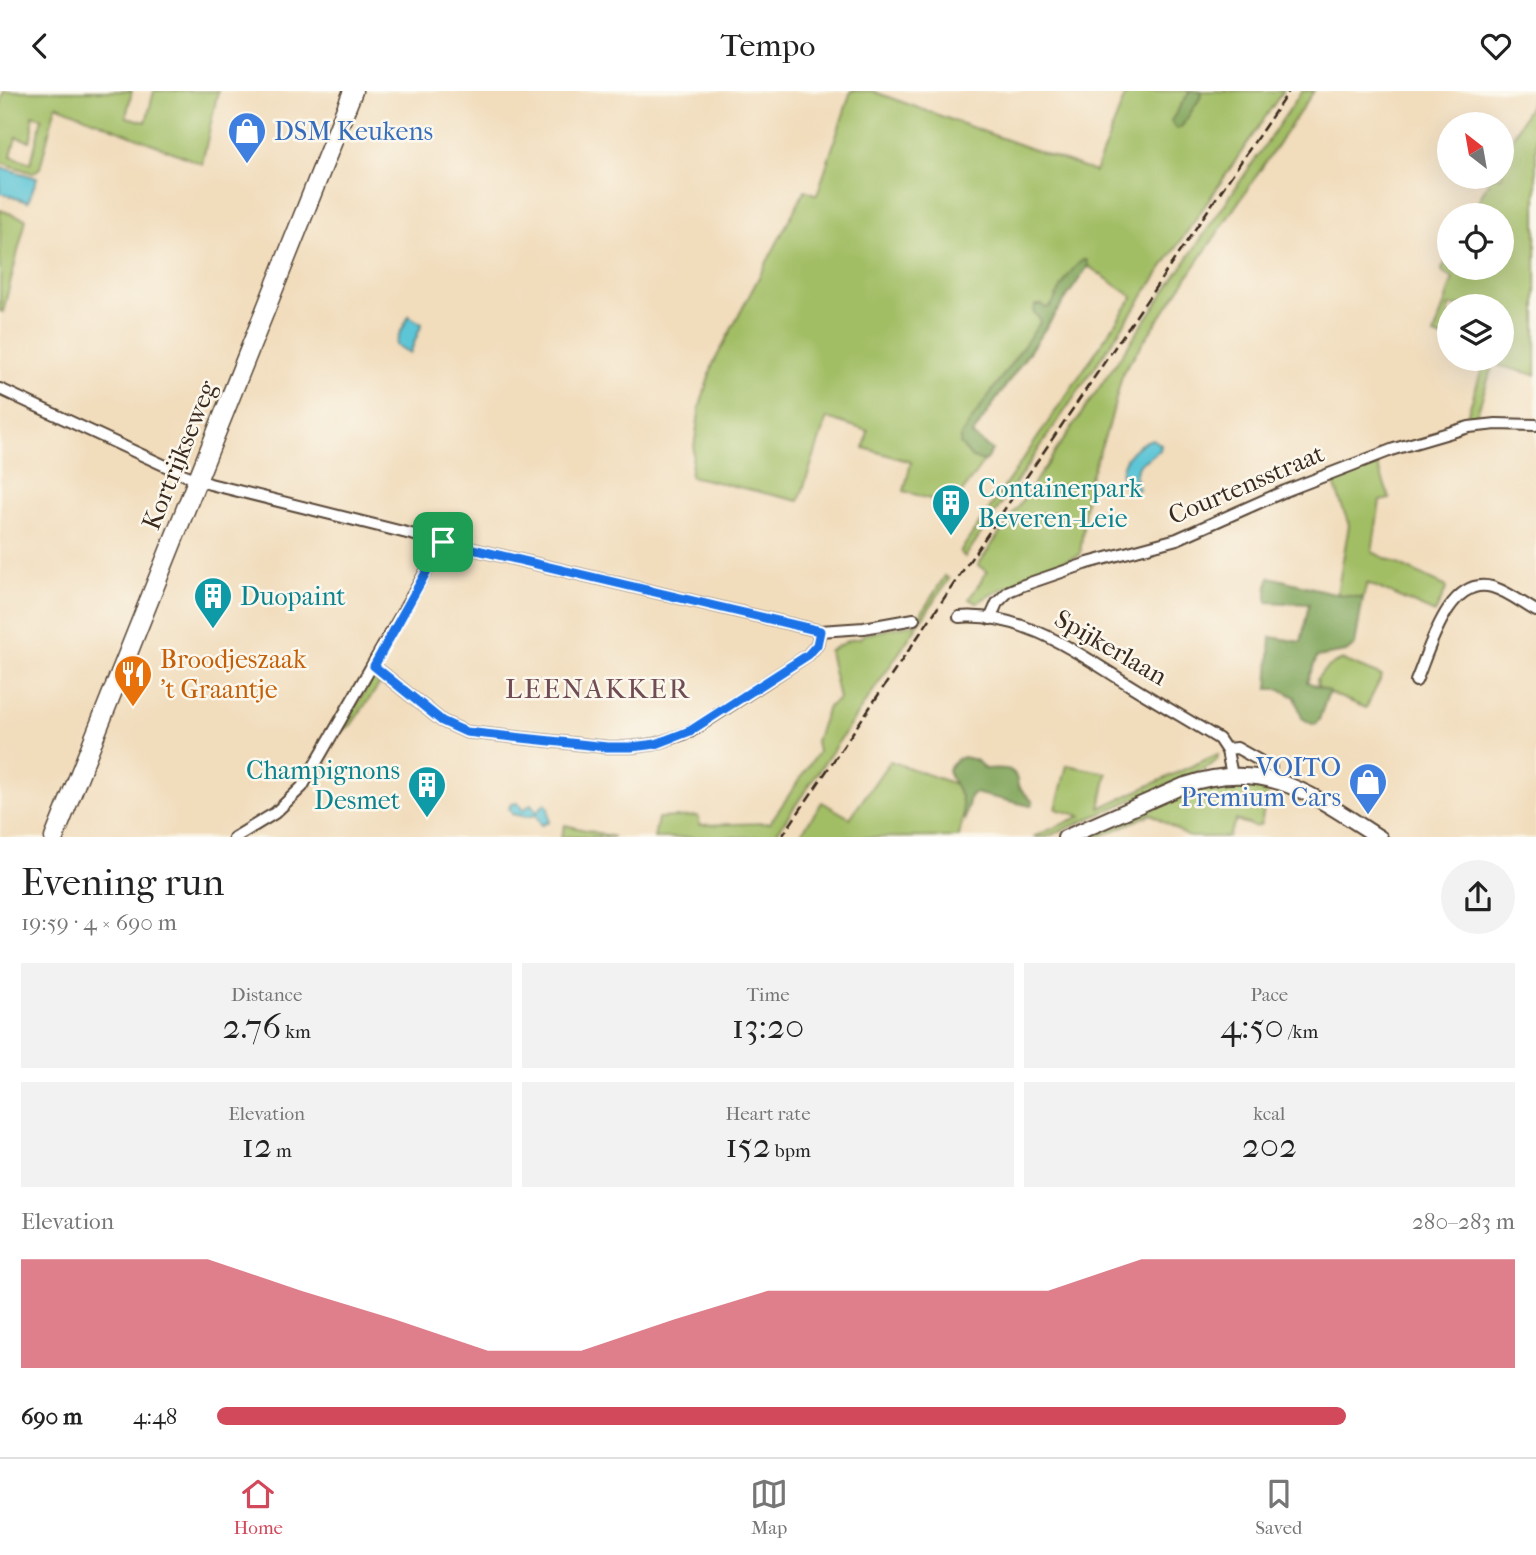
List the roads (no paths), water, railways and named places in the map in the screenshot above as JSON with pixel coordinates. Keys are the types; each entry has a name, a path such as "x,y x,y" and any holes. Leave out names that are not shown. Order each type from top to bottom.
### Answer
{"main road":[{"name":"Kortrijkseweg","path":"54,837 353,91"}],"street":[{"path":"0,389 197,480 443,542 820,631 842,631 914,619"},
{"name":"Courtensstraat","path":"990,619 1001,598 1021,586 1088,563 1177,539 1284,491 1394,449 1469,427 1536,425"},
{"path":"236,837 275,813 297,795 313,772 443,542"},
{"path":"1416,681 1448,607 1463,592 1477,586 1493,587 1536,611"},
{"name":"Spijkerlaan","path":"959,617 990,619 1022,626 1066,646 1213,736 1226,749 1237,748 1271,767"},
{"path":"374,666 442,721 466,732 607,747 631,747 667,741 701,726 808,655 817,645 820,631"},
{"path":"1226,749 1233,775"},
{"path":"1067,837 1185,785 1233,775 1265,777 1297,787 1378,837"}],"water":[{"path":"0,167 37,178 28,202 0,193"},
{"path":"409,316 422,324 410,353 396,345"},
{"path":"1153,439 1161,445 1160,450 1138,465 1135,477 1139,489 1130,492 1122,476 1125,460 1137,447"},
{"path":"518,803 523,810 531,804 537,812 545,803 548,807 549,822 541,825 536,815 527,817 512,814 509,808 511,804"}],"railway":[{"path":"782,837 1289,91"}],"place":[{"name":"DSM Keukens","path":"247,165"},
{"name":"Containerpark Beveren-Leie","path":"951,537"},
{"name":"Duopaint","path":"213,630"},
{"name":"Broodjeszaak 't Graantje","path":"133,708"},
{"name":"VOITO Premium Cars","path":"1368,816"},
{"name":"Champignons Desmet","path":"427,819"}],"district":[{"name":"LEENAKKER","path":"598,688"}]}
